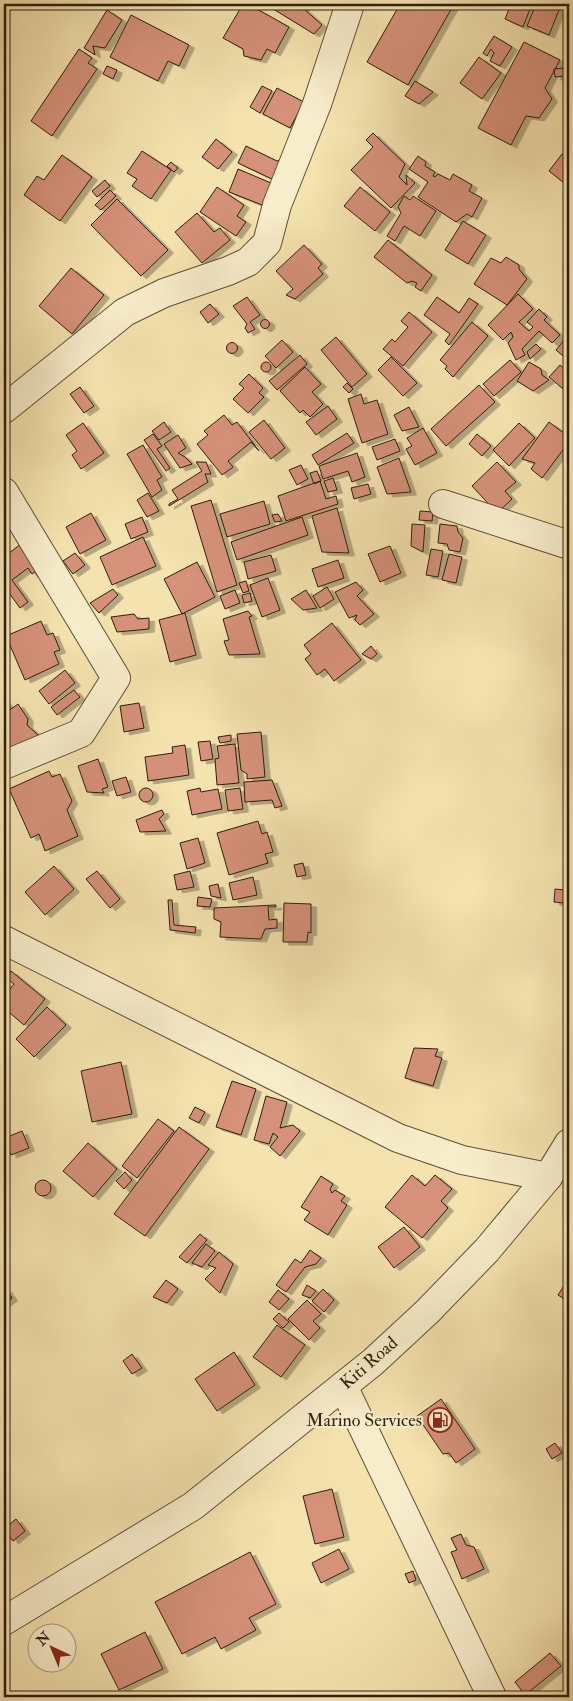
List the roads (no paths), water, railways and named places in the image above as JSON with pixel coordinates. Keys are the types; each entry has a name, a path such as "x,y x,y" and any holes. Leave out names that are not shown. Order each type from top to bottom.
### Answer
{"street":[{"path":"4,409 125,312 164,294 248,262 267,243 277,205 317,104 350,4"},
{"path":"4,492 116,678 80,733 4,765"},
{"path":"443,504 569,545"},
{"path":"4,940 398,1138 462,1160 548,1177"},
{"name":"Kiti Road","path":"4,1621 194,1506 373,1362 427,1312 487,1250 548,1177 569,1143"},
{"path":"343,1386 492,1697"}],"place":[{"name":"Marino Services","path":"440,1420"}]}
